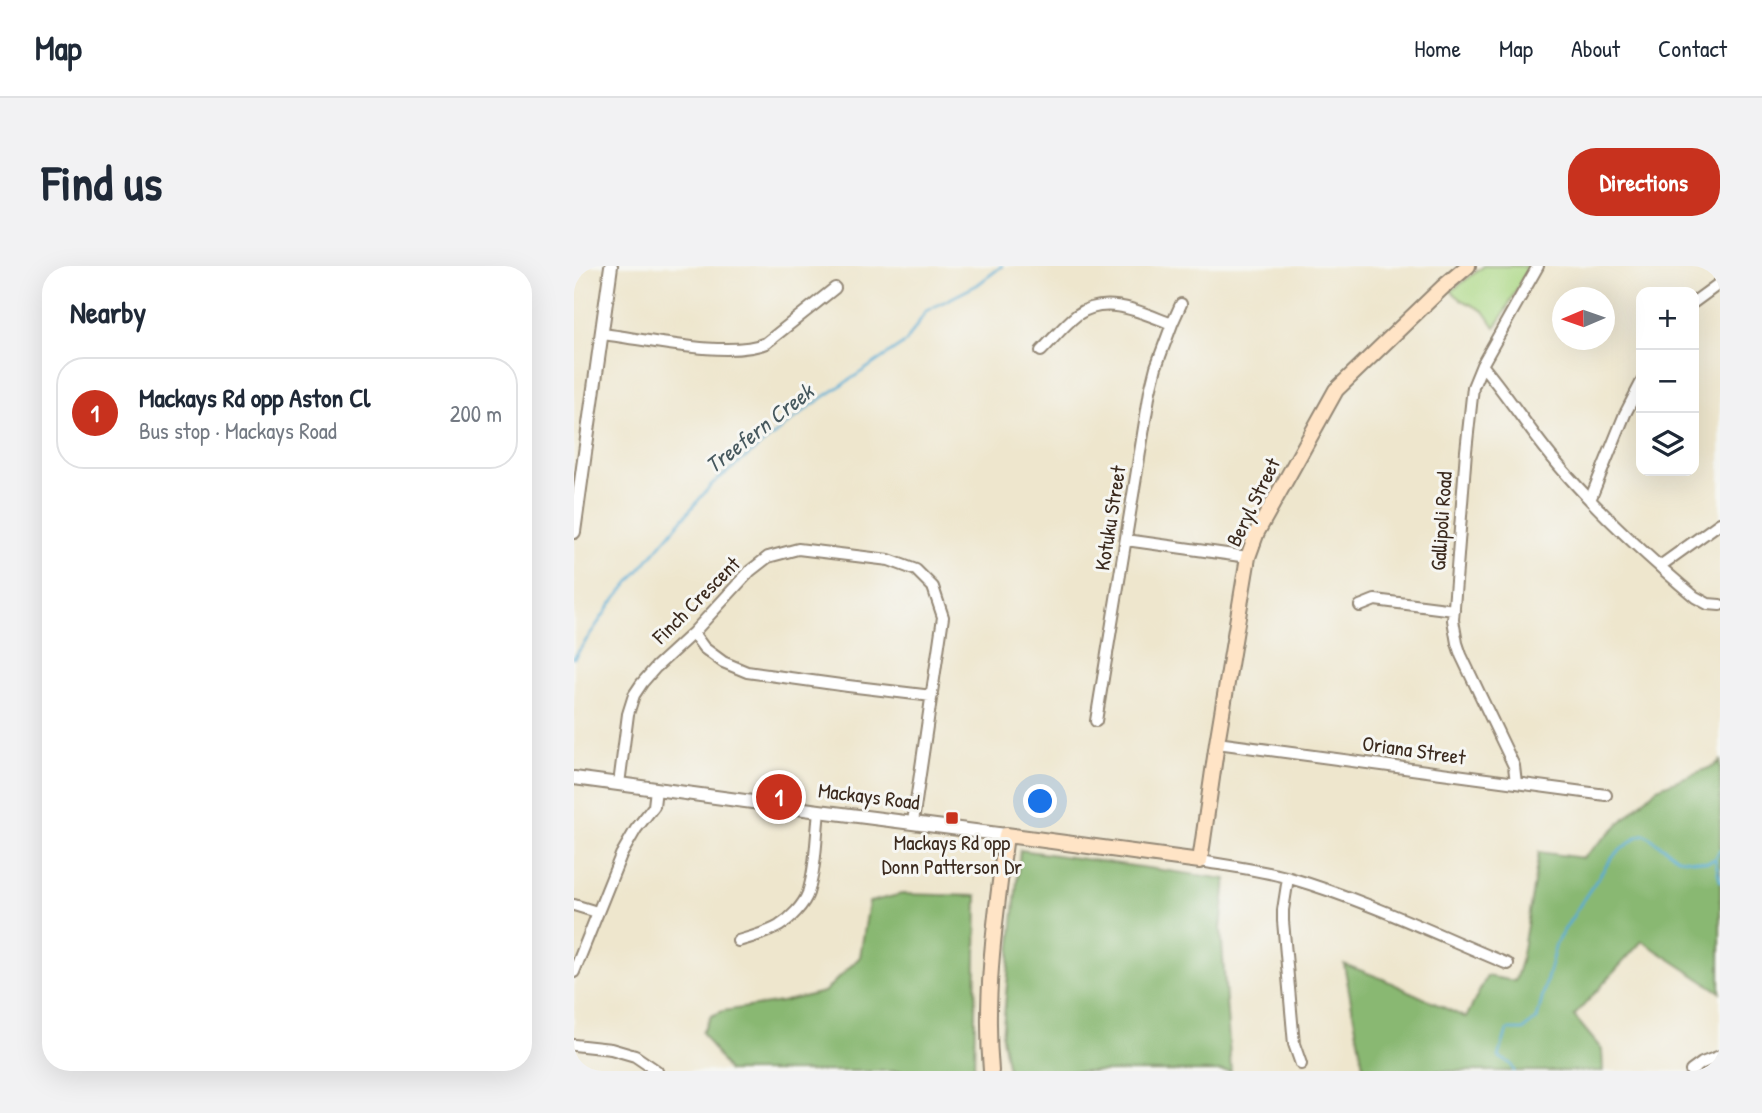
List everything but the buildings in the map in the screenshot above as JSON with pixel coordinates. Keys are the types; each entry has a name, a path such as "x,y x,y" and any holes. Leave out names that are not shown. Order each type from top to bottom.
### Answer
{"main road":[{"name":"Beryl Street","path":"1200,861 1217,743 1252,543 1336,390 1468,266"},
{"name":"Mackays Road","path":"1006,835 1200,861"},
{"path":"991,1071 988,1011 990,958 1006,835"}],"street":[{"path":"574,532 611,266"},
{"name":"Gallipoli Road","path":"1516,783 1514,766 1461,655 1454,629 1454,611 1473,387 1482,365 1538,266"},
{"path":"1699,298 1720,283"},
{"path":"603,334 690,346 741,350 757,347 766,343 835,288"},
{"name":"Kotuku Street","path":"1096,720 1150,391 1156,367 1181,304"},
{"path":"1041,351 1076,316 1095,307 1116,305 1172,324"},
{"path":"1482,365 1566,474 1590,500 1695,597 1708,604 1720,606"},
{"path":"1590,500 1636,393"},
{"path":"1660,566 1720,523"},
{"path":"1126,540 1248,556"},
{"name":"Finch Crescent","path":"619,784 628,714 634,695 656,667 768,557 798,550 889,561 916,570 933,587 943,617 913,822"},
{"path":"1360,606 1375,600 1454,611"},
{"path":"693,633 704,648 723,662 747,672 932,695"},
{"name":"Oriana Street","path":"1217,743 1606,795"},
{"name":"Mackays Road","path":"574,778 1006,835"},
{"path":"574,972 621,855 654,806 656,789"},
{"path":"738,941 780,926 796,911 807,895 819,811"},
{"path":"1200,861 1288,877 1350,898 1508,964"},
{"path":"1288,877 1283,921 1294,1044 1301,1064"},
{"path":"574,905 597,912"},
{"path":"574,1045 611,1049 635,1056 657,1071"},
{"path":"1692,1071 1702,1063 1720,1056"}],"green space":[{"path":"1484,266 1529,266 1495,327 1484,311 1451,291"},
{"path":"1720,761 1720,992 1642,941 1574,1016 1602,1050 1603,1071 1364,1071 1344,964 1466,1018 1487,976 1515,981 1521,961 1539,852 1583,858 1657,788 1714,766"},
{"path":"1020,850 1226,879 1221,929 1231,1071 1008,1071 1002,1037"},
{"path":"902,894 977,896 974,1071 728,1071 702,1032 711,1016 723,1011 824,992 860,957 869,902"}],"waterway":[{"name":"Treefern Creek","path":"574,658 611,604 712,484 812,405 906,342 926,311 977,285 1002,266"},
{"path":"1514,1071 1511,1064 1499,1057 1507,1030 1523,1030 1537,1019 1556,943 1613,856 1645,834 1678,858 1707,862 1715,859"},
{"path":"1720,849 1715,859 1720,881"}],"place":[{"name":"Mackays Rd opp Aston Cl","path":"779,797"},
{"name":"Mackays Rd opp Donn Patterson Dr","path":"952,818"}]}
